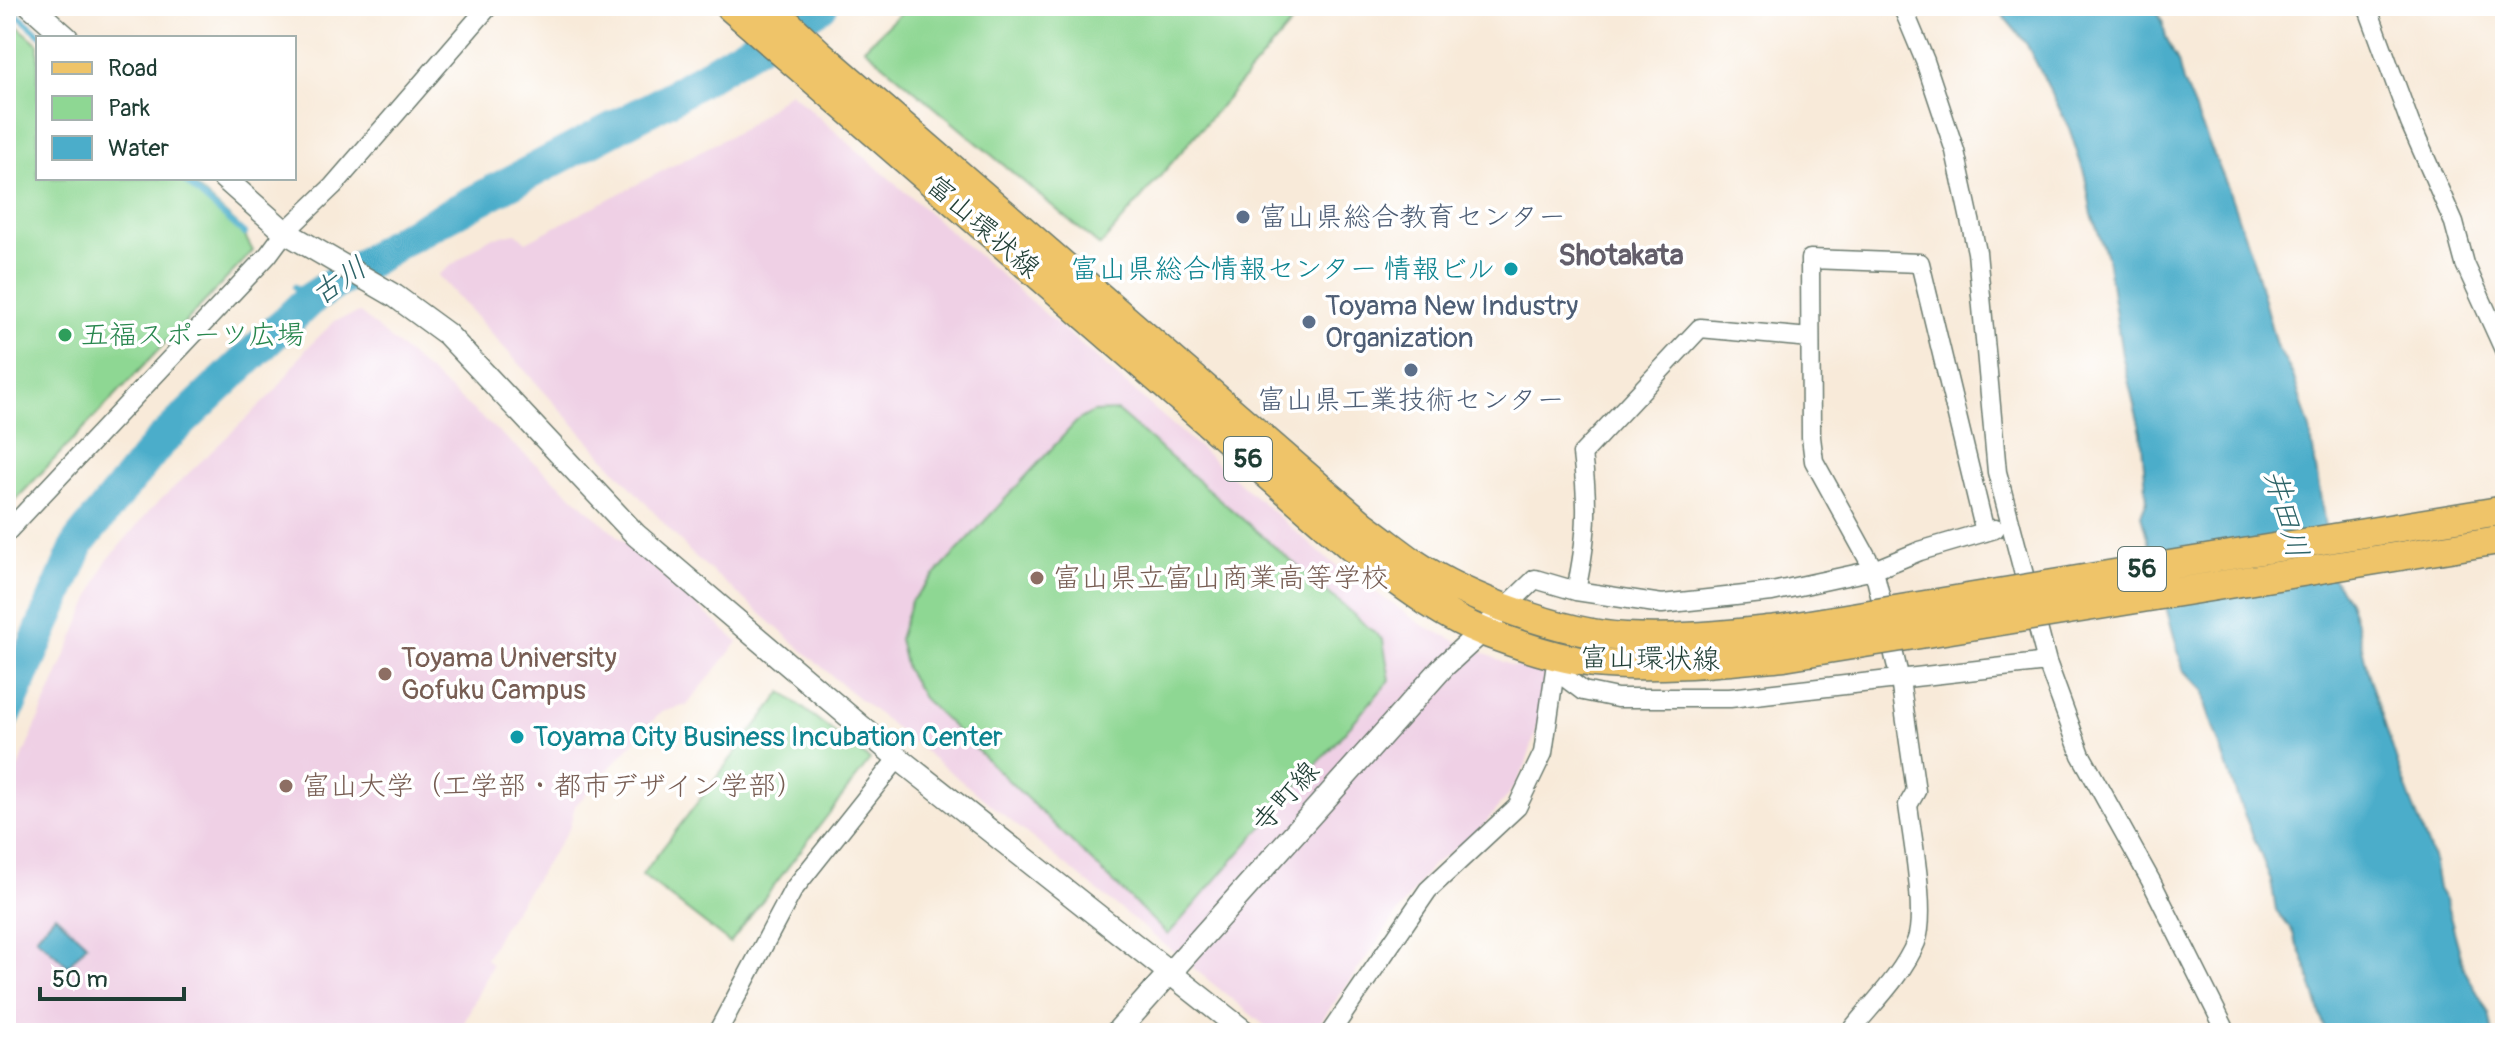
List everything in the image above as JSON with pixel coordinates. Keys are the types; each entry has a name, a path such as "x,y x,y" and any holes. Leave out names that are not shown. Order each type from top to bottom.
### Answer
{"main road":[{"name":"富山環状線","path":"747,10 1364,526 1415,564 1466,590 1552,623 1624,637 1781,642 2505,539"},
{"name":"富山環状線","path":"809,60 1351,547 1434,605 1483,631 1550,654 1594,663 1694,665 1781,642 2505,510"}],"street":[{"path":"31,6 65,36"},
{"path":"6,533 268,255 295,238 333,186 489,6"},
{"path":"1902,6 1925,61 1955,151 1977,252 1997,472 2047,662 2081,755 2151,881 2227,1033"},
{"path":"2367,6 2410,123 2454,223 2465,264 2505,352"},
{"path":"226,180 295,238 395,296 447,334 636,535 898,758 1246,1033"},
{"path":"1849,1033 1900,968 1916,941 1920,918 1908,805 1916,791 1900,680 1874,570 1814,461 1811,437 1810,259 1920,263 1985,532"},
{"path":"1576,591 1587,543 1587,493 1582,454 1700,328 1810,338"},
{"path":"1507,606 1535,579 1576,591 1662,604 1772,592 1874,570 1920,551 2009,525"},
{"name":"寺町線","path":"1116,1033 1444,666 1507,606"},
{"path":"1330,1033 1428,890 1517,807 1543,753 1555,670 1583,691 1617,698 1730,698 2047,662"},
{"path":"717,1033 793,890 898,758"}],"shaded area":[{"name":"富山県立富山商業高等学校","path":"790,92 1326,558 1424,626 1512,666 1555,670 1525,767 1516,784 1480,830 1431,866 1313,1033 1274,1033 846,688 691,553 438,275 489,238 516,233 526,242 743,129"},
{"name":"Toyama University Gofuku Campus","path":"360,313 738,642 687,705 661,712 575,806 569,829 501,930 486,959 492,965 459,1033 6,1033 6,796 105,563 150,510 276,390 306,349 336,320"}],"green space":[{"path":"908,6 1279,6 1292,23 1100,246 864,48"},
{"name":"五福スポーツ広場","path":"6,16 36,42 36,180 188,180 240,227 253,251 6,510"},
{"path":"1117,411 1383,640 1390,680 1168,935 923,698 906,669 899,639 911,601 1077,421 1093,412"},
{"path":"782,692 870,760 730,943 642,875"}],"water":[{"name":"井田川","path":"2000,6 2154,6 2163,23 2183,82 2228,188 2254,263 2276,345 2293,375 2310,430 2333,578 2349,601 2403,780 2433,858 2438,889 2446,902 2465,971 2489,1013 2493,1033 2326,1033 2306,965 2292,931 2276,910 2271,880 2238,799 2206,706 2204,691 2183,669 2141,515 2147,500 2141,433 2122,355 2107,257 2092,215 2085,176 2069,128 2047,84 2026,43 2004,17"},
{"path":"55,915 87,944 68,966 36,937"}],"waterway":[{"path":"7,6 42,36"},
{"name":"古川","path":"6,713 79,542 157,445 309,300 400,241 667,100 821,6"},
{"path":"183,180 245,234"},
{"path":"295,287 309,300"}],"place":[{"name":"富山県総合教育センター","path":"1243,217"},
{"name":"富山県総合情報センター 情報ビル","path":"1511,269"},
{"name":"Toyama New Industry Organization","path":"1309,322"},
{"name":"五福スポーツ広場","path":"65,335"},
{"name":"富山県工業技術センター","path":"1411,370"},
{"name":"富山県立富山商業高等学校","path":"1037,578"},
{"name":"Toyama University Gofuku Campus","path":"385,674"},
{"name":"Toyama City Business Incubation Center","path":"517,737"},
{"name":"富山大学（工学部・都市デザイン学部）","path":"286,786"}],"district":[{"name":"Shotakata","path":"1621,255"}]}
